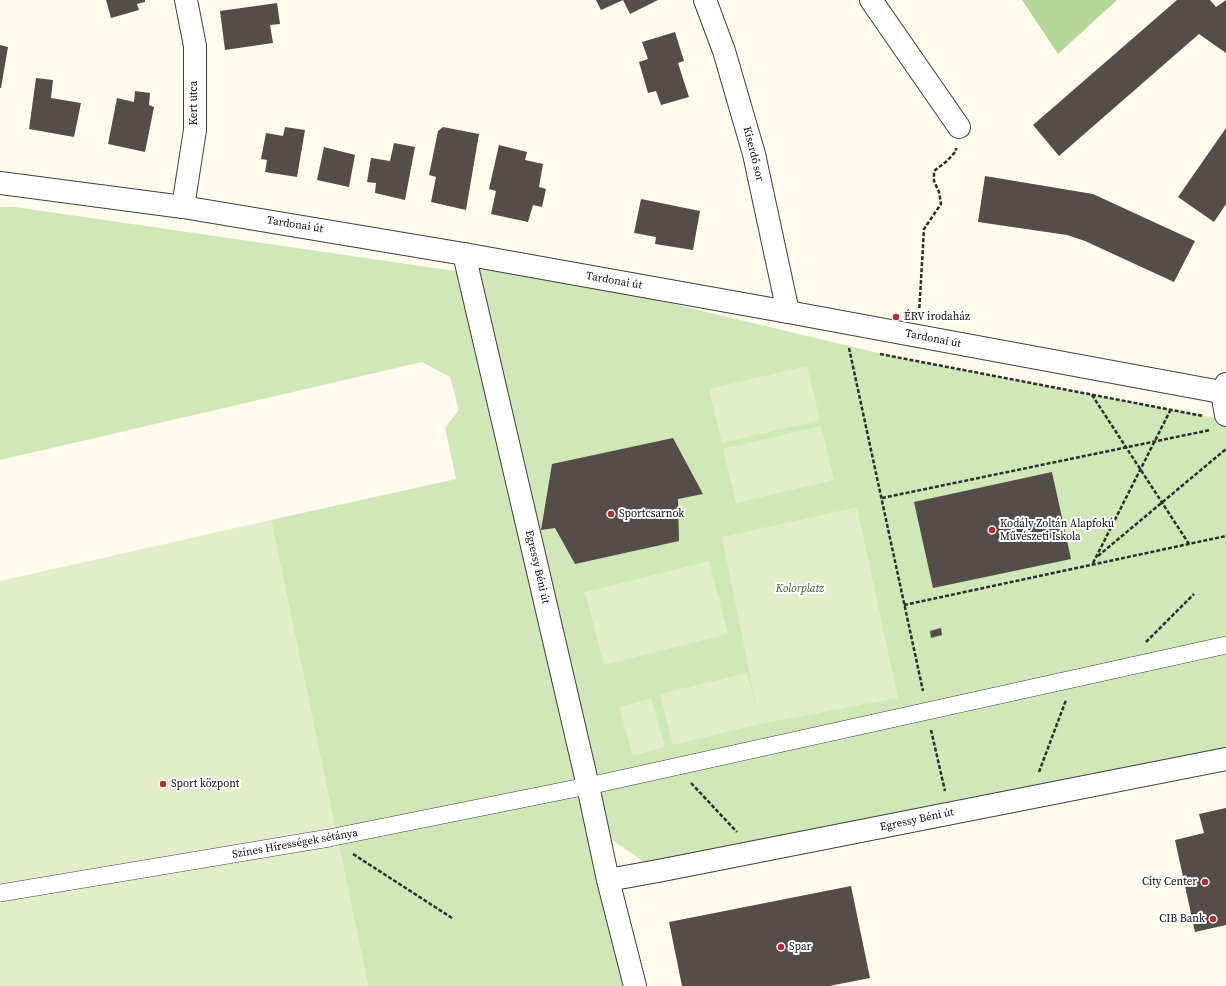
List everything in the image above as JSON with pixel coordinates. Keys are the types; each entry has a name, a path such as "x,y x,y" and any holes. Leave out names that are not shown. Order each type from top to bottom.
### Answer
{"street":[{"name":"Kert utca","path":"183,207 194,130 194,46 186,0"},
{"name":"Kiserdő sor","path":"705,0 724,51 754,154 788,312"},
{"path":"871,0 959,127"},
{"name":"Tardonai út","path":"0,183 183,207 464,254 788,312 1178,385 1225,390"},
{"name":"Egressy Béni út","path":"464,254 588,786 610,888 658,872 1226,759"},
{"path":"1219,422 1225,390"},
{"name":"Színes Hírességek sétánya","path":"0,893 329,838 588,786 1226,645"},
{"path":"610,888 635,986"}],"path":[{"path":"917,336 921,297 924,229 941,204 940,192 934,181 934,171 947,161 956,151 959,127"},
{"path":"849,348 950,813"},
{"path":"1093,564 1170,410 1178,385"},
{"path":"1091,394 1189,544"},
{"path":"882,498 1154,442 1219,422"},
{"path":"1096,557 1226,449"},
{"path":"904,605 1226,536"},
{"path":"1119,669 1194,594"},
{"path":"1031,798 1074,679"},
{"path":"676,767 756,852"},
{"path":"329,838 452,918"}],"green space":[{"path":"1022,0 1117,0 1058,54"},
{"name":"Kolorplatz","path":"0,207 15,207 469,273 464,254 899,358 1226,420 1226,758 658,871 612,840 470,325 623,986 368,986 271,520 456,479 445,428 459,410 450,377 422,362 0,460"},
{"path":"807,366 820,420 722,443 709,389"},
{"path":"821,426 834,480 736,503 723,449"},
{"path":"857,507 898,698 760,724 673,745 660,694 747,673 757,710 722,537"},
{"name":"Sport központ","path":"271,520 368,986 0,986 0,581"},
{"path":"709,561 728,634 604,665 585,592"},
{"path":"651,698 665,747 633,756 619,707"}],"building":[{"path":"106,0 145,0 145,2 137,4 139,10 111,18"},
{"path":"596,0 623,0 601,10"},
{"path":"623,0 658,0 630,14"},
{"path":"1177,0 1210,0 1216,7 1226,0 1226,53 1199,34 1059,156 1033,125"},
{"path":"277,3 280,24 270,25 273,43 225,50 220,11"},
{"path":"675,32 684,61 678,63 689,97 661,105 656,91 648,93 639,62 648,59 642,42"},
{"path":"0,45 8,47 1,88 0,88"},
{"path":"36,78 53,80 51,98 81,103 74,137 29,129"},
{"path":"135,91 150,93 149,105 154,107 145,152 108,144 117,98 134,102"},
{"path":"285,127 305,130 297,177 265,172 267,160 261,159 266,133 283,136"},
{"path":"443,127 479,134 466,210 431,202 436,177 429,175 438,131"},
{"path":"1226,128 1226,204 1214,222 1178,197"},
{"path":"394,143 415,147 405,200 375,193 376,183 367,182 371,158 390,161"},
{"path":"499,145 527,152 525,160 543,164 539,187 546,189 542,207 533,205 528,222 491,214 496,191 489,189"},
{"path":"324,147 355,155 349,187 317,180"},
{"path":"985,176 1093,194 1195,241 1174,282 1085,241 1067,235 978,222"},
{"path":"641,199 700,211 693,250 655,244 656,237 634,233"},
{"name":"Sportcsarnok","path":"673,438 703,494 678,499 679,541 575,564 555,528 541,530 552,464"},
{"name":"Kodály Zoltán Alapfokú Művészeti Iskola","path":"1052,472 1071,559 933,588 914,502"},
{"path":"941,628 942,635 931,638 930,631"},
{"name":"City Center","path":"1226,808 1226,925 1195,932 1175,840 1204,833 1199,814"},
{"path":"851,886 870,978 829,986 682,986 669,922"}],"place":[{"name":"ÉRV irodaház","path":"896,317"},
{"name":"Sportcsarnok","path":"611,514"},
{"name":"Kodály Zoltán Alapfokú Művészeti Iskola","path":"992,530"},
{"name":"Sport központ","path":"163,784"},
{"name":"City Center","path":"1205,882"},
{"name":"CIB Bank","path":"1213,919"},
{"name":"Spar","path":"781,947"}]}
